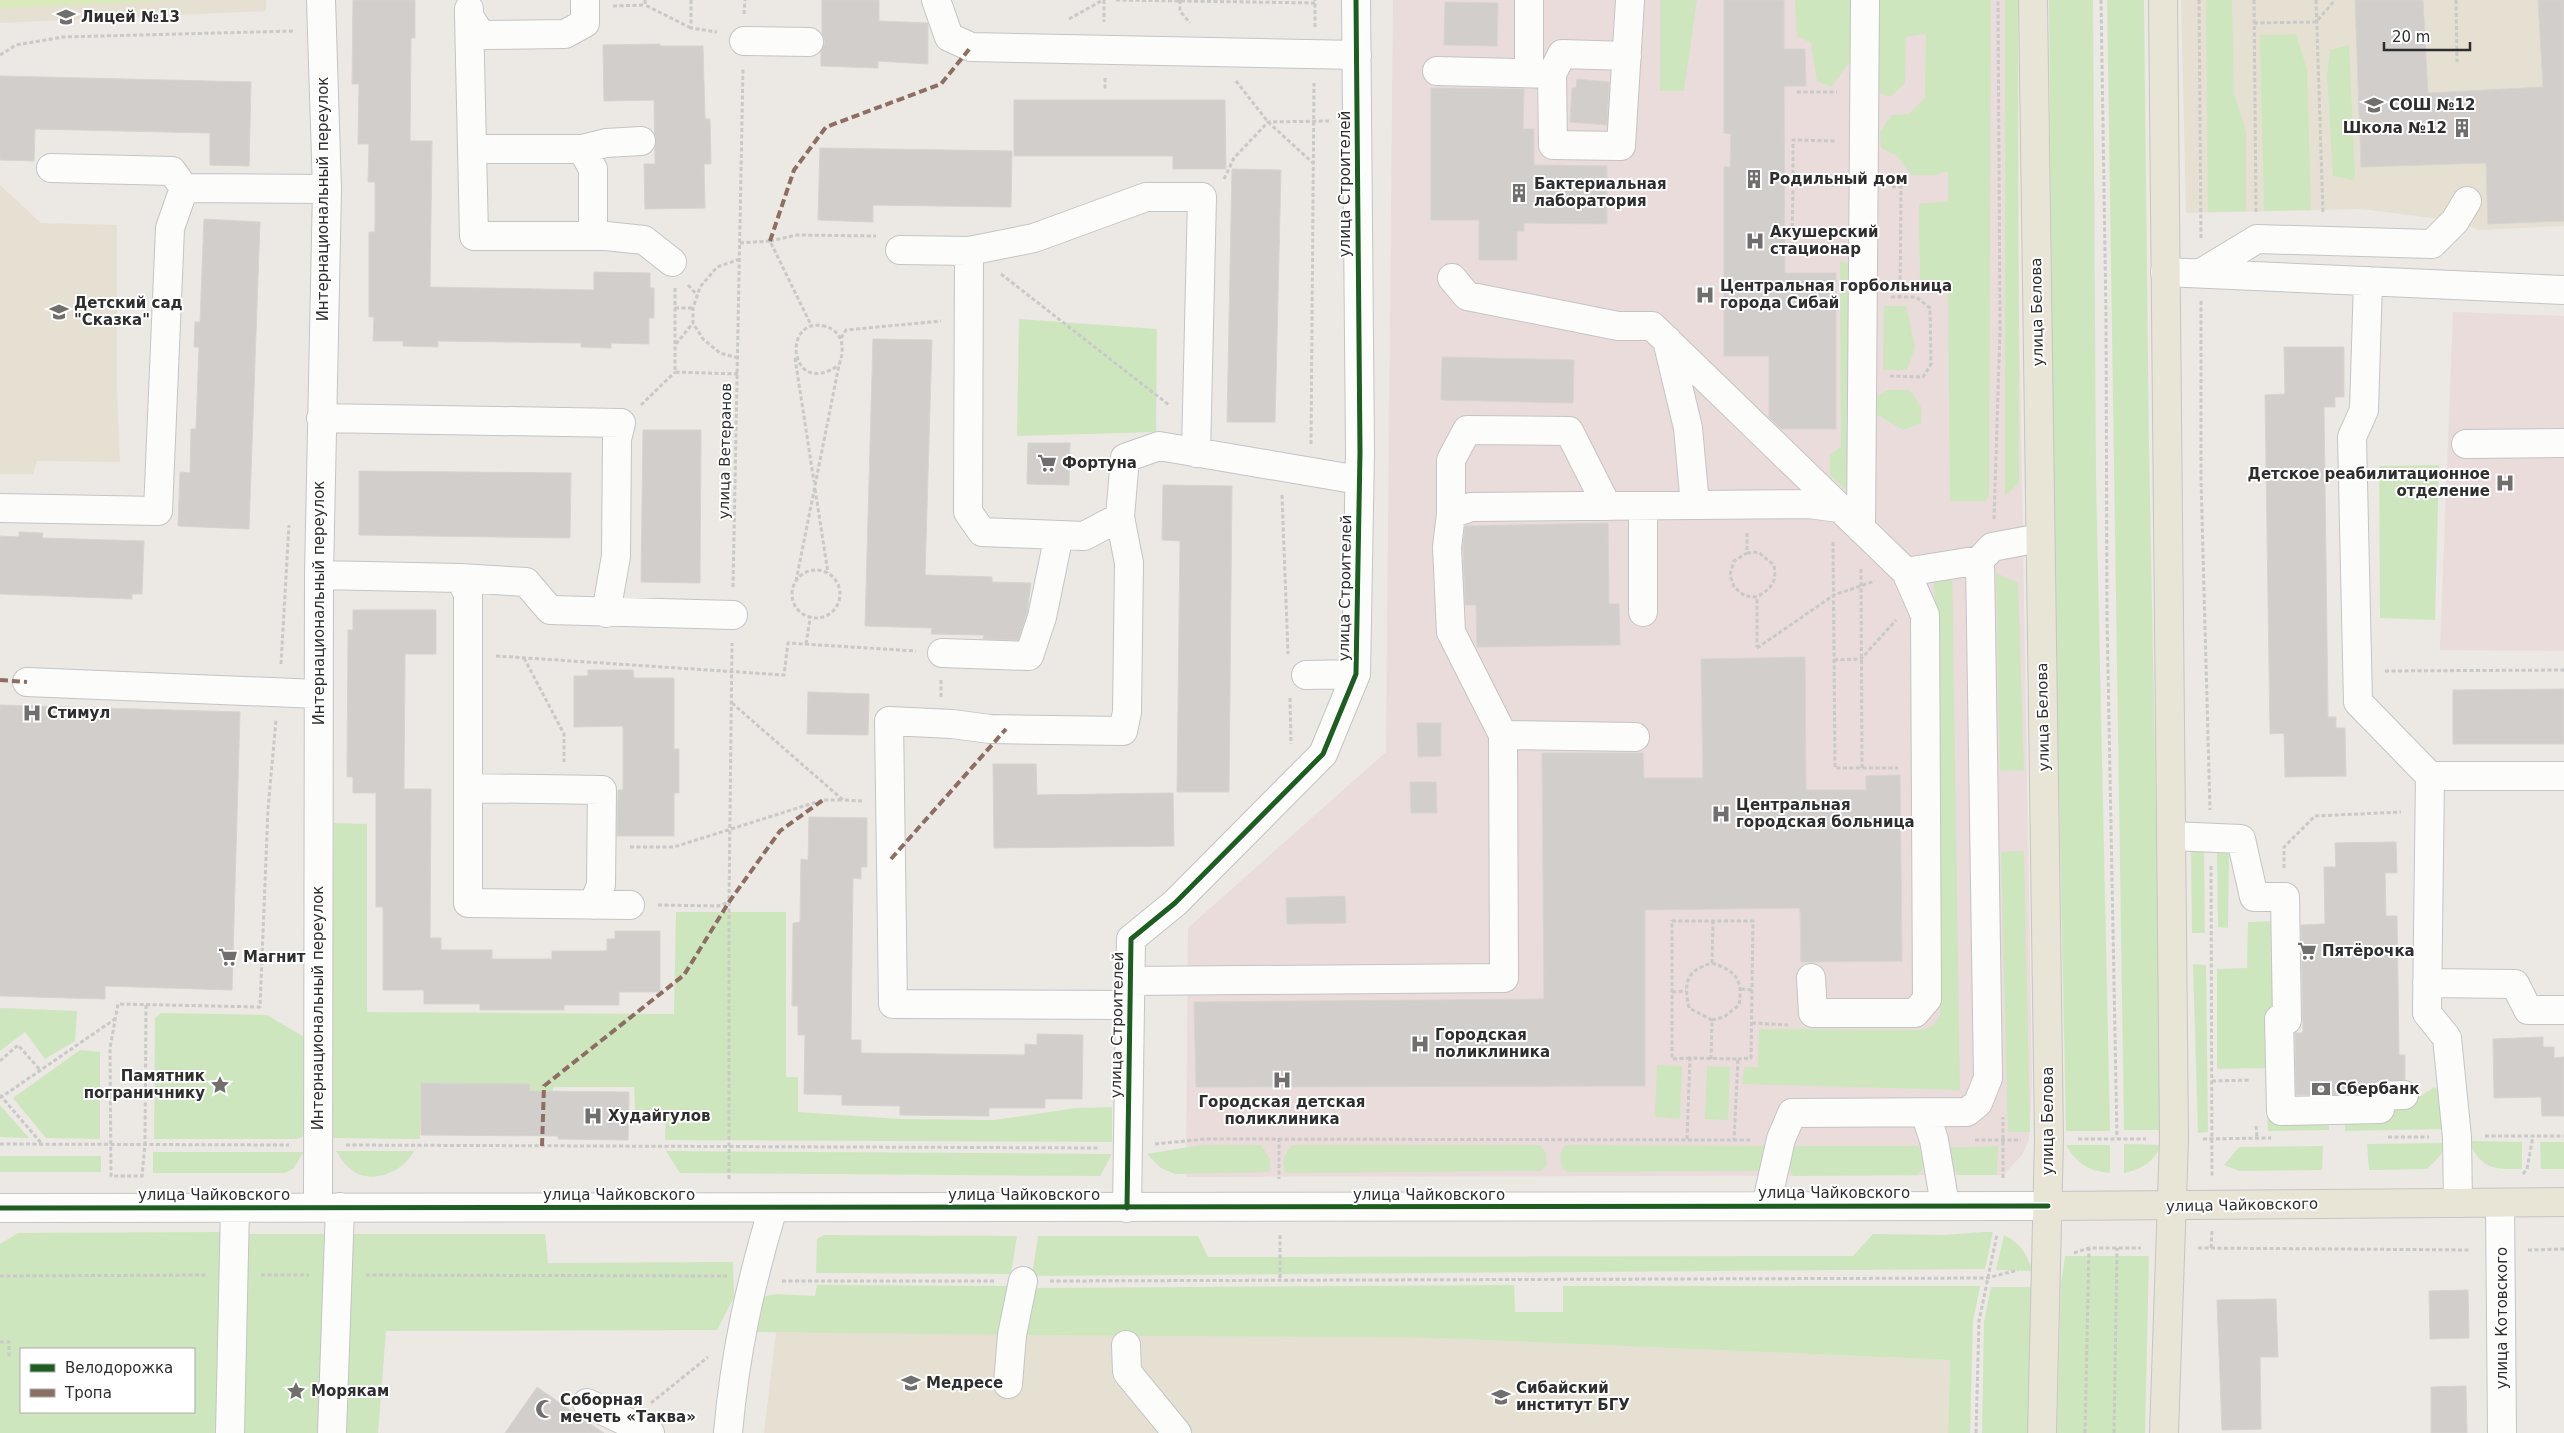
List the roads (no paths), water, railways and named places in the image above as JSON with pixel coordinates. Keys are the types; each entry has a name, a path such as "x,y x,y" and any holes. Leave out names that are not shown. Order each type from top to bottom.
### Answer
{"main road":[{"name":"улица Белова","path":"2033,0 2049,1139 2042,1433"},
{"path":"2163,0 2174,1139 2164,1433"},
{"name":"улица Чайковского","path":"2048,1206 2564,1202"}],"street":[{"name":"Интернациональный переулок","path":"322,0 327,189 318,575 318,1145 329,1207 332,1433"},
{"path":"469,8 481,35 565,34 585,23 585,0"},
{"path":"936,0 949,37 971,47 1356,56"},
{"name":"улица Строителей","path":"1127,1208 1131,939 1175,903 1323,754 1356,674 1359,480 1356,0"},
{"path":"1529,0 1553,145 1621,146 1630,0"},
{"path":"1861,530 1865,0"},
{"path":"469,8 474,236 593,236 644,240 672,262"},
{"path":"744,36 809,42"},
{"path":"1437,71 1540,73 1562,54 1626,56"},
{"path":"472,149 582,149 606,143 641,141"},
{"path":"582,149 593,169 593,236"},
{"path":"51,168 172,171 184,188"},
{"path":"184,188 327,189"},
{"path":"0,508 158,511 170,228 184,188"},
{"path":"900,250 969,251 1034,238 1146,197 1202,197 1196,440"},
{"path":"2201,273 2256,239 2432,244 2455,221 2466,201"},
{"path":"969,251 968,512 982,532 1084,536 1120,517"},
{"path":"2166,272 2564,290"},
{"path":"1452,278 1467,296 1618,326 1652,326 1906,572 1925,615 1927,999 1915,1013 1812,1013 1811,978"},
{"path":"2368,280 2364,410 2352,437 2358,702 2430,776 2564,776"},
{"path":"1667,340 1688,428 1695,505"},
{"path":"322,418 621,423 617,439 616,556 606,613"},
{"path":"1359,480 1281,467 1196,440 1159,446 1124,458 1120,517 1129,563 1127,712 1123,731 990,729 889,721 893,1004 1130,992 1504,978 1503,735 1452,632 1447,547 1451,514 1451,460 1467,430 1570,431 1607,506"},
{"path":"2466,444 2564,443"},
{"path":"1451,514 1471,507 1810,504 1839,508"},
{"path":"1643,506 1643,612"},
{"path":"942,653 1029,656 1042,618 1059,535"},
{"path":"1906,572 1980,560 1992,547 2040,538"},
{"path":"1766,1206 1781,1139 1792,1112 1967,1112 1978,1103 1988,1078 1980,560"},
{"path":"318,575 460,578 526,582 550,610 733,615"},
{"path":"460,578 468,594 468,903 630,905"},
{"path":"1297,667 1356,674"},
{"path":"26,682 318,694"},
{"path":"1503,735 1635,737"},
{"path":"2430,776 2427,1013 2447,1038 2457,1136 2458,1203"},
{"path":"468,788 602,790 601,885 593,905"},
{"path":"2171,836 2241,839 2254,897 2284,897 2287,1020 2279,1020 2281,1111 2380,1109 2380,1096 2404,1095"},
{"path":"2427,983 2515,984 2528,1010 2564,1010"},
{"path":"1925,1113 1934,1140 1945,1205"},
{"name":"улица Котовского","path":"2500,1203 2502,1250 2502,1433"},
{"name":"улица Чайковского","path":"0,1208 2048,1206"},
{"path":"230,1433 236,1208"},
{"path":"728,1433 733,1373 741,1331 752,1281 773,1208"},
{"path":"1008,1384 1012,1335 1023,1281"},
{"path":"1126,1345 1127,1372 1177,1433"},
{"path":"587,1403 638,1428"}],"place":[{"name":"Лицей №13","path":"66,17"},
{"name":"СОШ №12","path":"2374,105"},
{"name":"Школа №12","path":"2462,128"},
{"name":"Родильный дом","path":"1754,179"},
{"name":"Бактериальная лаборатория","path":"1519,193"},
{"name":"Акушерский стационар","path":"1755,241"},
{"name":"Центральная горбольница города Сибай","path":"1705,295"},
{"name":"Детский сад \"Сказка\"","path":"59,312"},
{"name":"Фортуна","path":"1047,463"},
{"name":"Детское реабилитационное отделение","path":"2505,483"},
{"name":"Стимул","path":"32,713"},
{"name":"Центральная городская больница","path":"1721,814"},
{"name":"Пятёрочка","path":"2307,951"},
{"name":"Магнит","path":"228,957"},
{"name":"Городская поликлиника","path":"1420,1044"},
{"name":"Городская детская поликлиника","path":"1282,1080"},
{"name":"Памятник пограничнику","path":"220,1085"},
{"name":"Сбербанк","path":"2321,1089"},
{"name":"Худайгулов","path":"593,1116"},
{"name":"Медресе","path":"911,1383"},
{"name":"Морякам","path":"296,1391"},
{"name":"Сибайский институт БГУ","path":"1501,1397"},
{"name":"Соборная мечеть «Таква»","path":"545,1409"}]}
